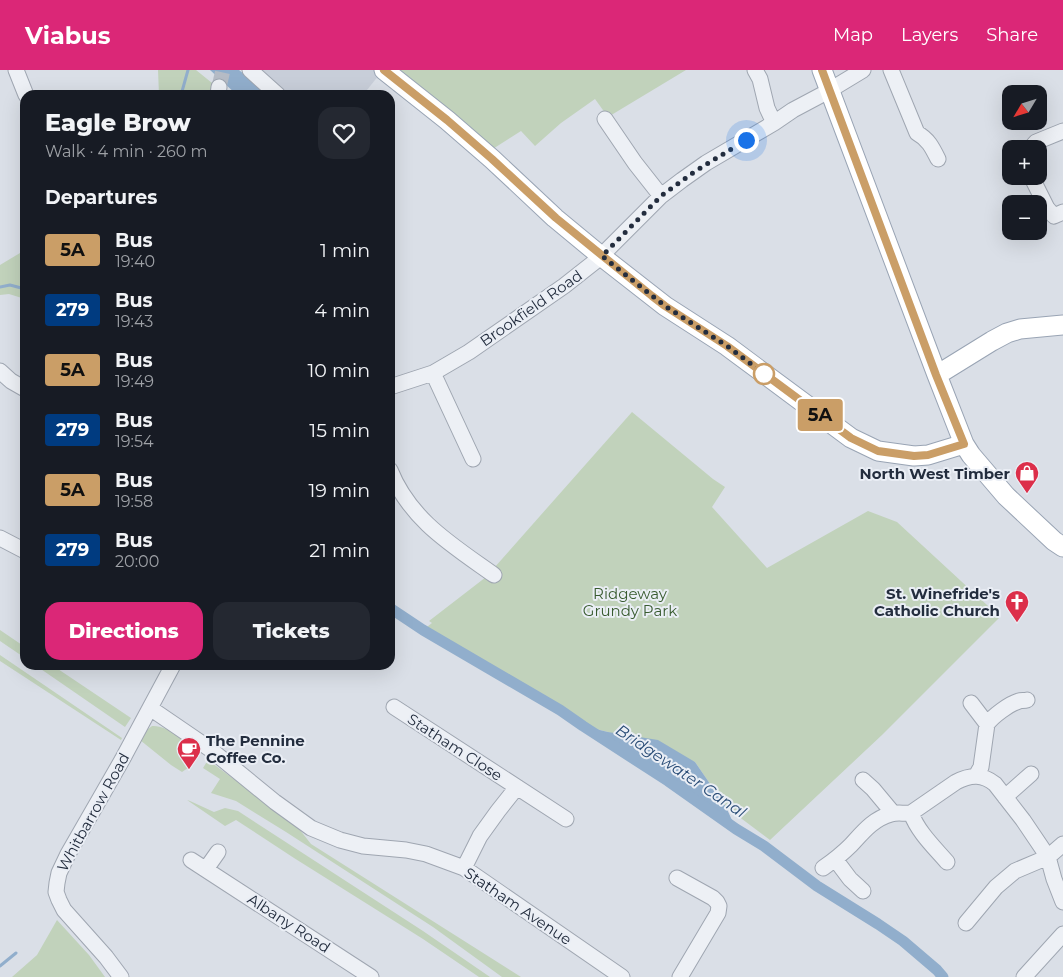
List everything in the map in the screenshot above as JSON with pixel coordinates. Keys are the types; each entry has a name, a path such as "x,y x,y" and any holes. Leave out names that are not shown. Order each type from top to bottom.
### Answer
{"main road":[{"path":"384,70 447,120 556,218 665,306 727,346 851,438 878,451 914,456 928,455 964,444"},
{"path":"822,70 936,375 964,444 981,468 1006,496 1063,548"},
{"path":"936,375 992,340 1007,333 1020,329 1063,325"}],"street":[{"path":"16,70 24,90"},
{"path":"250,70 272,90"},
{"path":"755,70 760,79 767,108 774,123"},
{"name":"Brookfield Road","path":"395,385 433,373 469,352 549,297 602,256 661,196 682,180 706,163 793,110 863,70"},
{"path":"891,70 917,133 924,136 930,142 938,158"},
{"path":"605,119 635,163 661,196"},
{"path":"1041,140 1063,131"},
{"path":"1036,185 1047,208 1054,216 1063,212"},
{"path":"0,371 11,381 20,386"},
{"path":"433,373 473,459"},
{"path":"395,482 417,515 433,531 494,575"},
{"path":"0,538 20,548"},
{"name":"Whitbarrow Road","path":"121,977 106,957 64,910 58,900 56,892 57,883 59,873 68,854 122,760 169,670"},
{"path":"976,776 981,766 987,724 995,715 1007,707 1018,701 1027,700"},
{"path":"971,703 987,724"},
{"name":"Statham Close","path":"394,707 566,819"},
{"name":"Statham Avenue","path":"150,708 202,744 261,792 310,828 340,840 363,846 426,854 464,868 622,977"},
{"path":"1005,797 1032,774"},
{"path":"862,891 850,879 829,864 866,828 884,817 893,813 911,813 961,779 976,776 988,778 995,784 1023,820 1048,857 1054,879 1063,900"},
{"path":"863,780 893,813"},
{"name":"Statham Close","path":"464,868 480,836 517,787"},
{"path":"911,813 920,831 947,862"},
{"path":"966,923 992,892 1014,871 1048,857 1063,844"},
{"path":"206,869 218,852"},
{"name":"Albany Road","path":"191,860 349,971 371,977"},
{"path":"677,878 713,898 722,907 680,977"},
{"path":"1024,977 1063,934"}],"shaded area":[{"path":"257,70 379,70 379,75 367,90 278,90"}],"green space":[{"path":"158,70 196,70 217,87 217,90 159,90"},
{"path":"394,70 686,70 608,117 595,99 561,123 535,146 521,131 488,152"},
{"path":"20,253 20,297 9,294 0,295 0,265"},
{"name":"Ridgeway Grundy Park","path":"632,412 725,487 712,507 767,568 868,511 897,522 1000,617 882,735 770,840 726,807 695,762 608,732 583,726 555,707 423,630 432,623 429,621 486,577"},
{"path":"0,630 20,644 20,655 0,641"},
{"path":"0,655 122,738 121,740 0,661"},
{"path":"42,670 59,670 131,718 125,727"},
{"path":"152,726 169,730 195,749 197,757 189,768 182,772 140,740"},
{"path":"208,760 296,825 311,844 521,977 502,977 433,927 286,832 236,801 211,793 220,779 203,768"},
{"path":"187,800 214,812 225,808 238,811 423,931 490,977 479,977 423,939 236,820 225,826"},
{"path":"57,920 89,955 105,977 12,977 37,955"}],"water":[{"path":"210,70 239,70 263,90 232,90"},
{"path":"583,726 658,740 695,762 726,807 736,829 668,781"}],"waterway":[{"path":"182,90 188,70"},
{"path":"0,287 10,285 20,288"},
{"name":"Bridgewater Canal","path":"395,611 423,630 560,710 668,781 736,829 764,846 817,886 903,941 943,977"},
{"path":"0,966 16,953"}],"tunnel":[{"path":"219,87 223,70"}],"bus line":[{"name":"5A","path":"384,70 447,120 556,218 652,296 727,346 851,438 878,451 914,456 928,455 964,444 936,375 822,70"}],"place":[{"name":"North West Timber","path":"1027,494"},
{"name":"St. Winefride's Catholic Church","path":"1017,623"},
{"name":"The Pennine Coffee Co.","path":"189,770"}],"route":[{"path":"746,140 706,163 661,196 602,256 665,306 727,346 770,378 764,374"}]}
